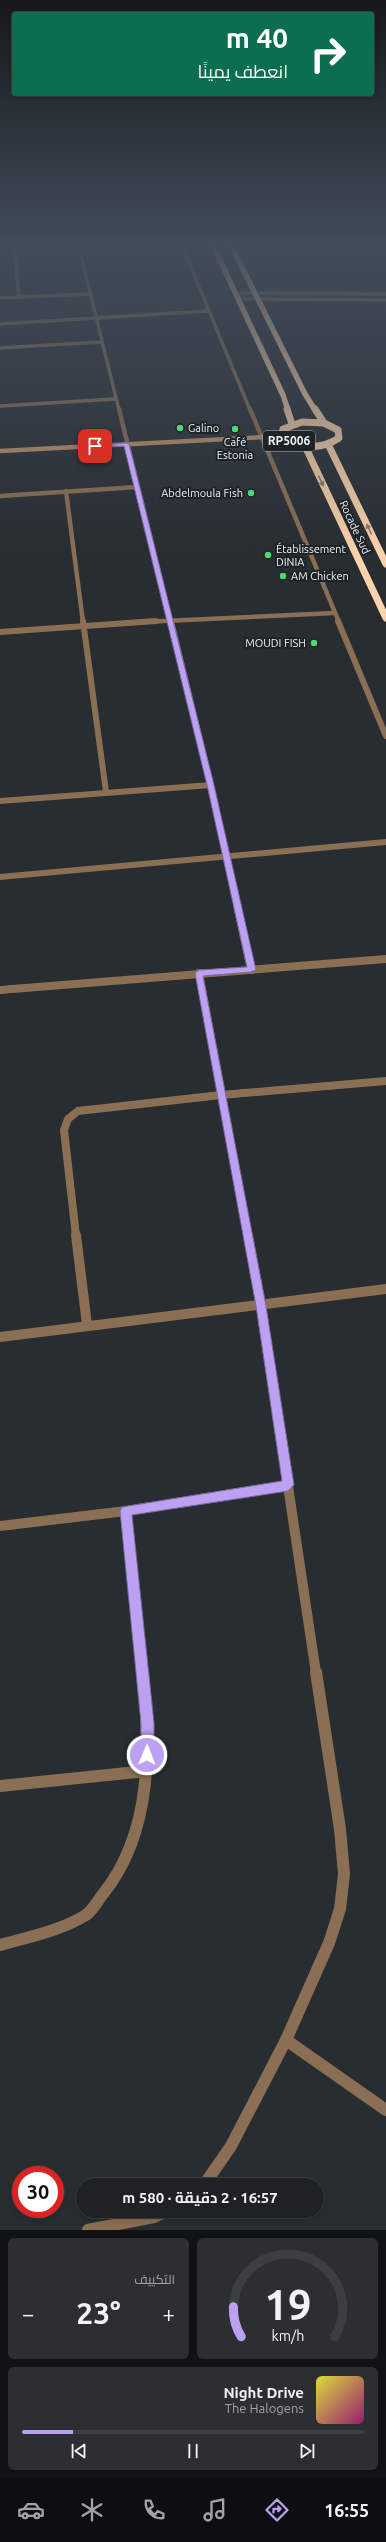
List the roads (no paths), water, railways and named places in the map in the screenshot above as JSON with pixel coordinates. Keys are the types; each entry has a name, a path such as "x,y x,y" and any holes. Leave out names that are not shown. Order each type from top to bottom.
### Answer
{"highway":[{"name":"RP5006","path":"261,347 283,395 292,424"},
{"name":"RP5006","path":"282,347 305,394 324,423"},
{"name":"RP5006","path":"302,422 324,423 332,426 340,434 335,441 328,444 305,446 290,442 282,436 282,429 292,424 302,422"},
{"name":"Rocade Sud","path":"328,444 386,564"},
{"name":"Rocade Sud","path":"305,446 386,618"}],"street":[{"path":"0,348 16,347"},
{"path":"102,347 211,785 251,970"},
{"path":"223,347 386,736"},
{"path":"0,406 115,399"},
{"path":"0,451 282,436"},
{"path":"0,496 137,487"},
{"path":"66,492 106,792"},
{"path":"0,632 170,620 334,613"},
{"path":"0,801 211,785"},
{"path":"0,877 386,842"},
{"path":"0,990 386,959"},
{"path":"199,973 261,1306 340,1829 344,1874 340,1909 329,1943 286,2040 231,2146 209,2178"},
{"path":"87,1325 64,1130 66,1120 78,1111 221,1095 386,1081"},
{"path":"0,1337 87,1325 261,1306 386,1289"},
{"path":"0,1526 126,1511 288,1485"},
{"path":"0,1945 51,1931 87,1914 113,1882 136,1839 147,1771 148,1723 126,1511"},
{"path":"0,1786 147,1771"},
{"path":"286,2040 386,2110"},
{"path":"88,2230 149,2218"}],"place":[{"name":"Galino","path":"180,428"},
{"name":"Café Estonia","path":"235,429"},
{"name":"Abdelmoula Fish","path":"251,493"},
{"name":"Établissement DINIA","path":"268,555"},
{"name":"AM Chicken","path":"283,576"},
{"name":"MOUDI FISH","path":"314,643"}]}
